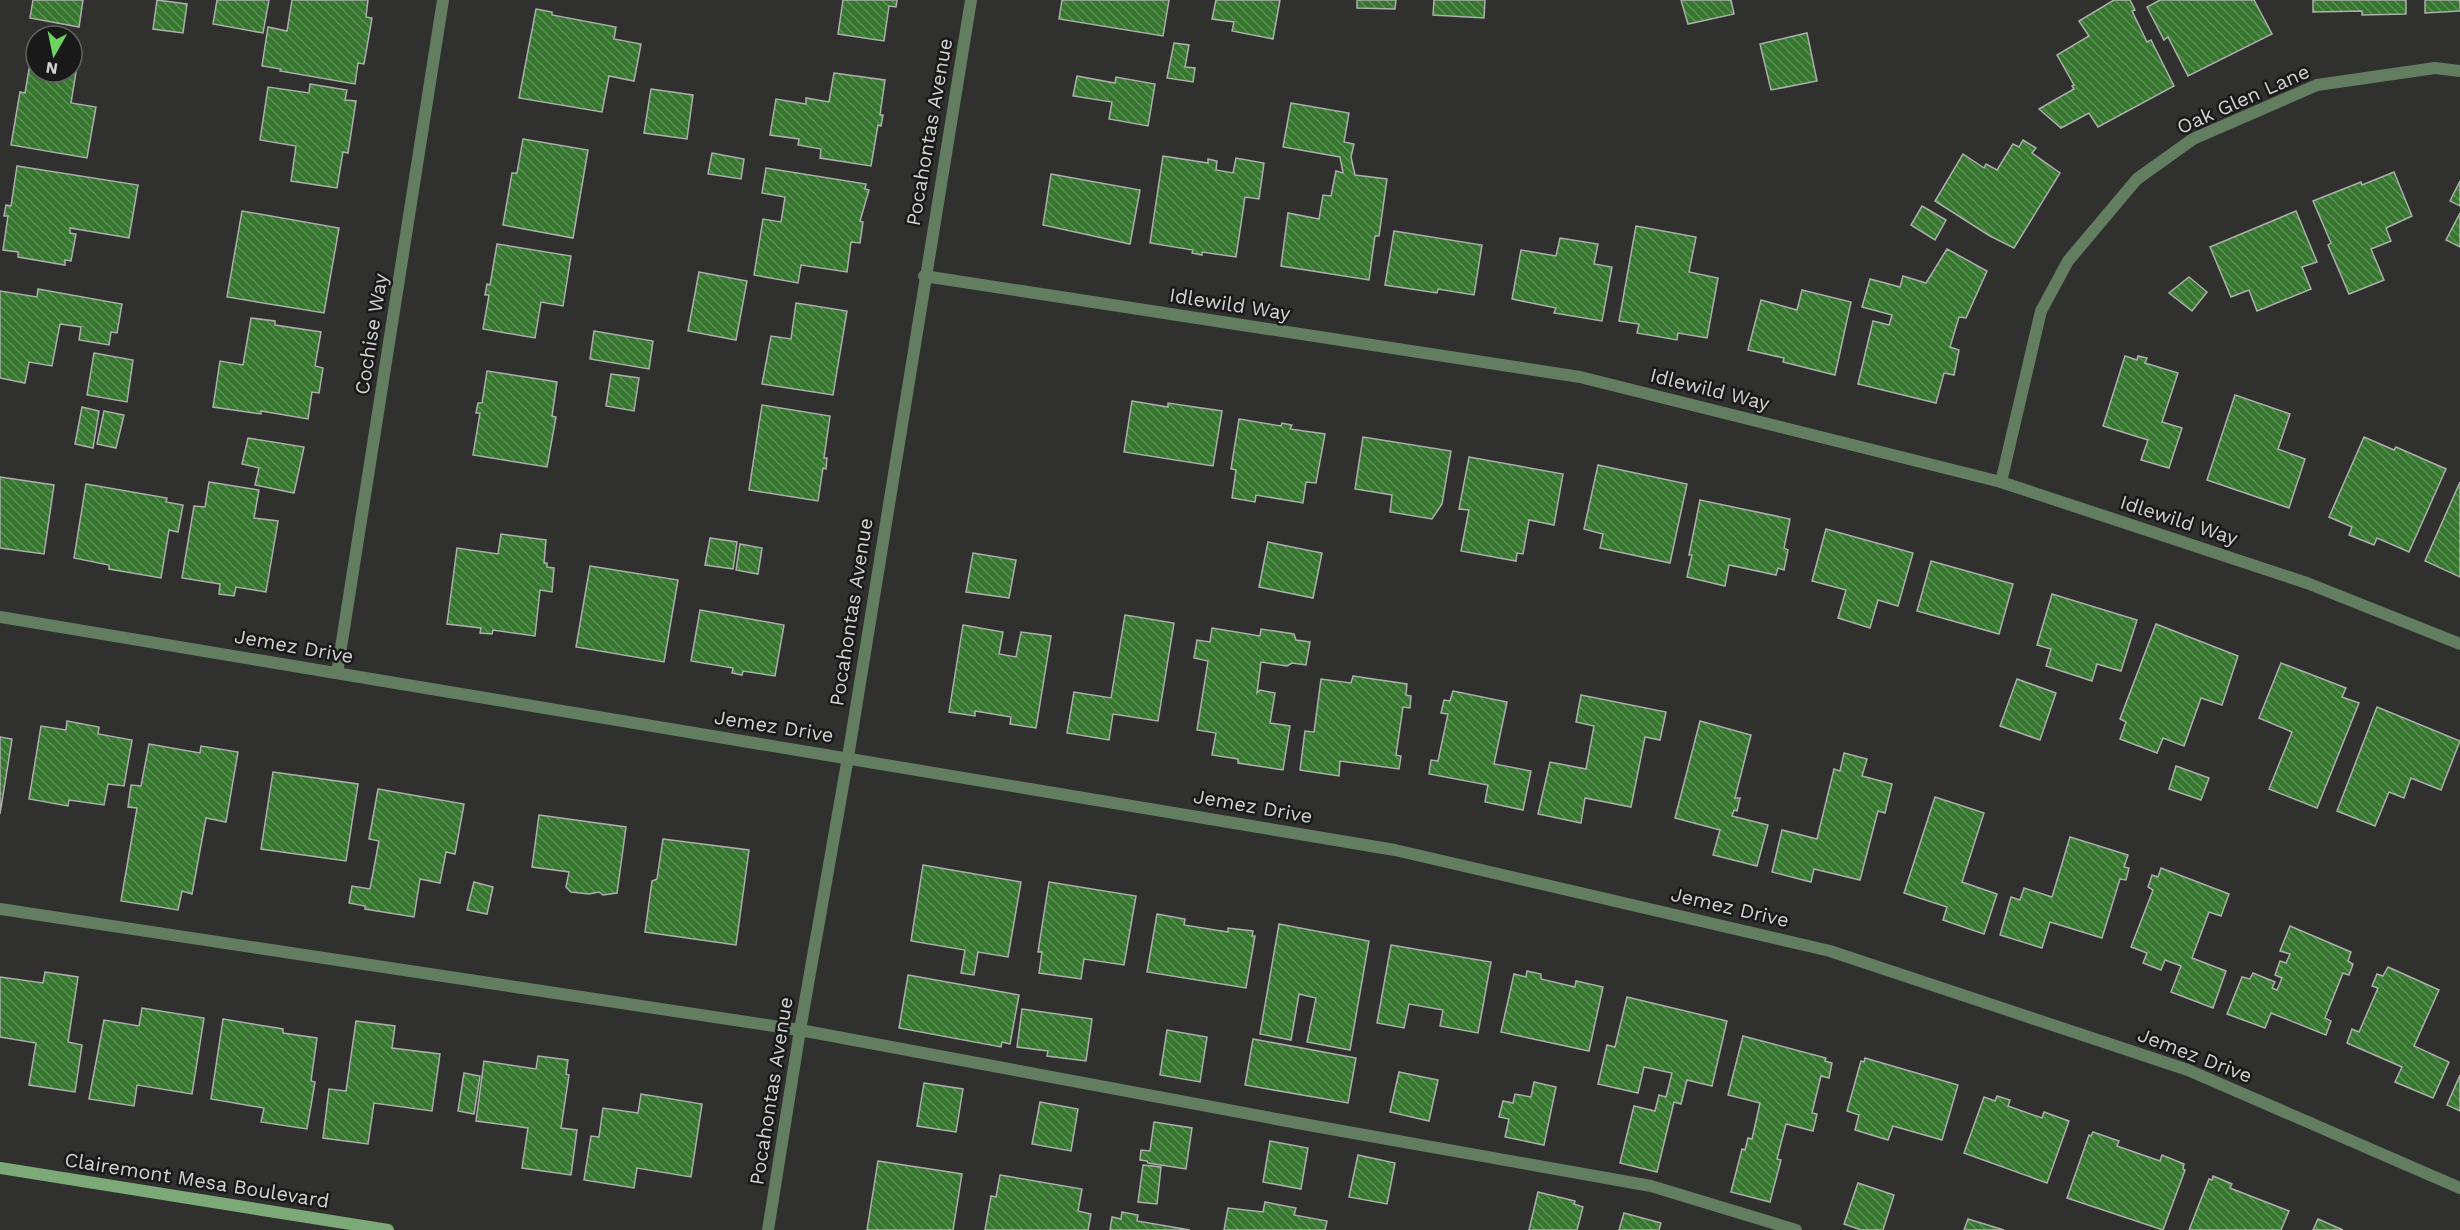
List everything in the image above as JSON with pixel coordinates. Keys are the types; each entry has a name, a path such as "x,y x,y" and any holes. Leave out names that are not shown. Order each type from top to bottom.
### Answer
{"main road":[{"name":"Clairemont Mesa Boulevard","path":"0,1168 388,1230"}],"street":[{"name":"Cochise Way","path":"337,673 443,0"},
{"name":"Pocahontas Avenue","path":"768,1230 800,1030 848,757 924,276 971,0"},
{"name":"Oak Glen Lane","path":"2001,482 2042,311 2068,261 2137,179 2193,139 2317,85 2435,68 2460,71"},
{"name":"Idlewild Way","path":"924,276 1580,377 2001,482 2307,583 2460,644"},
{"name":"Jemez Drive","path":"0,617 1395,850 1830,951 2188,1070 2460,1188"},
{"path":"0,909 800,1030 1651,1186 1796,1230"}],"building":[{"path":"33,0 83,0 79,24 63,24 30,18"},
{"path":"157,0 187,4 183,33 153,29"},
{"path":"217,0 269,0 263,33 213,24"},
{"path":"292,0 368,0 366,17 372,18 364,64 358,63 355,84 262,66 268,27 287,31"},
{"path":"843,0 897,0 896,7 889,6 884,41 838,34"},
{"path":"1062,0 1169,0 1163,36 1059,19"},
{"path":"1216,0 1280,0 1273,39 1232,31 1234,22 1212,19"},
{"path":"1357,0 1396,0 1395,9 1357,8"},
{"path":"1434,0 1485,0 1484,18 1433,15"},
{"path":"1681,0 1731,0 1734,14 1688,24"},
{"path":"2114,0 2130,0 2135,10 2132,11 2147,42 2151,40 2174,86 2098,127 2089,113 2061,128 2039,109 2074,89 2057,55 2089,36 2079,21"},
{"path":"2160,0 2254,0 2272,34 2188,76 2168,37 2164,40 2147,7"},
{"path":"2313,0 2406,0 2406,14 2362,15 2362,11 2313,12"},
{"path":"2425,0 2460,0 2460,11 2425,13"},
{"path":"536,9 552,12 552,15 616,27 614,39 641,44 634,81 609,76 602,112 519,98"},
{"path":"1807,33 1817,81 1771,90 1760,44"},
{"path":"1174,43 1189,45 1185,67 1195,68 1193,82 1167,78"},
{"path":"834,73 885,80 880,115 883,115 881,126 878,125 871,166 820,158 821,149 798,145 799,139 770,135 776,99 806,104 806,98 829,102"},
{"path":"1077,76 1115,83 1116,77 1155,84 1148,126 1109,119 1112,102 1073,96"},
{"path":"27,84 74,84 71,103 96,107 87,158 11,145 20,92 25,93"},
{"path":"310,84 347,90 345,100 356,101 348,153 343,152 337,188 291,181 296,146 260,140 268,87 309,93"},
{"path":"651,89 693,95 687,139 644,133"},
{"path":"1291,103 1349,113 1344,142 1354,144 1351,157 1355,175 1387,179 1379,236 1375,236 1369,280 1281,266 1288,213 1319,219 1323,195 1331,196 1336,171 1343,173 1340,157 1283,147"},
{"path":"523,139 588,150 573,238 503,225 512,173 517,173"},
{"path":"2023,140 2036,148 2032,153 2060,173 2014,248 1990,236 1935,201 1963,154 1984,168 1986,164 1997,170 2013,144 2019,147"},
{"path":"712,153 744,159 741,179 708,174"},
{"path":"1163,156 1208,163 1208,159 1217,161 1216,170 1233,173 1236,158 1264,163 1259,199 1245,197 1236,257 1202,252 1202,255 1192,253 1193,250 1150,243"},
{"path":"17,166 138,185 129,238 70,228 70,233 76,234 71,261 65,260 65,265 18,257 18,252 3,250 8,216 4,216 6,205 11,206"},
{"path":"766,168 866,184 865,189 869,190 860,221 863,222 860,243 851,242 847,272 801,265 798,283 754,275 763,219 781,222 785,197 762,193"},
{"path":"2394,172 2412,216 2386,228 2391,241 2371,249 2384,280 2349,294 2328,245 2331,243 2313,201"},
{"path":"1051,174 1140,190 1130,244 1043,225"},
{"path":"2460,181 2460,206 2450,201"},
{"path":"1922,206 1946,220 1935,240 1911,225"},
{"path":"242,211 339,228 324,313 227,297"},
{"path":"2296,211 2317,262 2302,267 2311,289 2257,311 2249,290 2231,297 2210,247"},
{"path":"2460,213 2460,247 2446,240"},
{"path":"1636,226 1696,237 1689,272 1718,278 1707,338 1678,333 1677,340 1637,333 1639,324 1619,321"},
{"path":"1394,231 1482,245 1474,295 1438,289 1437,293 1385,285"},
{"path":"1560,238 1598,244 1594,264 1612,267 1602,321 1554,313 1556,308 1512,299 1521,250 1556,256"},
{"path":"497,244 571,256 563,306 541,302 535,338 483,329 489,295 485,295 487,284 490,285"},
{"path":"1947,249 1987,271 1966,318 1959,317 1950,347 1959,350 1954,375 1944,373 1936,403 1858,384 1873,321 1889,325 1892,315 1862,307 1870,279 1900,287 1903,276 1926,283"},
{"path":"699,272 747,281 736,340 688,331"},
{"path":"2189,277 2207,292 2192,311 2169,293"},
{"path":"38,289 122,304 117,333 111,332 109,345 79,340 81,327 60,324 52,366 29,362 25,383 0,378 0,291 37,297"},
{"path":"1802,290 1851,302 1835,375 1783,362 1784,358 1748,350 1761,300 1797,310"},
{"path":"796,303 847,311 833,395 762,384 771,336 791,339"},
{"path":"251,318 275,321 275,325 321,332 315,366 323,368 319,393 312,392 308,419 261,411 261,414 213,407 220,361 243,365"},
{"path":"594,331 653,341 649,369 590,359"},
{"path":"94,353 133,360 127,402 87,395"},
{"path":"2125,356 2137,360 2138,356 2147,358 2145,363 2178,373 2162,422 2182,428 2169,468 2141,460 2148,440 2103,426"},
{"path":"487,371 557,382 552,416 556,417 547,467 473,455 480,413 476,413 478,403 482,403"},
{"path":"611,374 639,378 634,411 606,406"},
{"path":"2235,395 2290,414 2278,449 2305,459 2289,508 2207,480"},
{"path":"1132,401 1168,407 1168,403 1222,411 1213,466 1124,452"},
{"path":"762,405 830,416 824,458 827,458 826,469 823,468 818,501 749,490"},
{"path":"82,407 99,411 93,448 75,444"},
{"path":"104,411 124,415 116,448 97,444"},
{"path":"1239,419 1281,426 1282,423 1292,425 1290,429 1325,434 1316,483 1306,482 1303,503 1256,495 1255,502 1232,498 1236,470 1231,469"},
{"path":"1363,437 1451,451 1442,504 1432,519 1390,512 1392,495 1355,489"},
{"path":"2364,437 2394,450 2396,447 2446,469 2409,552 2377,538 2374,545 2349,535 2352,527 2329,517"},
{"path":"248,438 304,447 294,493 255,485 259,468 242,464"},
{"path":"1469,457 1563,474 1554,525 1529,520 1523,554 1517,553 1516,561 1461,551 1469,510 1459,509"},
{"path":"1598,465 1687,484 1670,563 1600,548 1603,534 1584,529"},
{"path":"0,477 54,485 44,554 0,548"},
{"path":"209,482 259,490 254,518 278,521 266,592 236,587 234,596 219,594 220,584 182,578 194,506 205,507"},
{"path":"2460,482 2460,577 2425,561"},
{"path":"86,484 167,498 166,502 183,505 178,532 169,530 161,578 109,569 109,565 74,558"},
{"path":"1700,500 1790,519 1784,548 1788,550 1784,570 1778,568 1776,575 1729,565 1725,586 1687,577"},
{"path":"1826,529 1913,553 1898,606 1878,600 1870,628 1838,618 1846,590 1812,581"},
{"path":"501,534 546,540 544,563 547,563 547,567 554,568 552,592 540,590 535,636 493,630 492,634 480,633 481,628 447,624 457,548 498,554"},
{"path":"710,538 737,542 733,569 705,565"},
{"path":"1268,542 1322,553 1313,598 1259,587"},
{"path":"740,544 762,548 758,574 736,570"},
{"path":"973,553 1016,560 1009,598 966,592"},
{"path":"1931,561 2013,584 1999,634 1917,611"},
{"path":"590,566 678,580 664,662 576,647"},
{"path":"2052,594 2137,620 2121,671 2097,664 2092,681 2046,666 2051,649 2037,645"},
{"path":"700,610 784,625 775,676 743,671 742,675 732,673 733,668 691,661"},
{"path":"1125,615 1174,623 1158,721 1113,714 1109,740 1067,733 1074,692 1111,698"},
{"path":"2156,624 2238,656 2222,705 2201,698 2184,746 2163,738 2157,753 2120,739 2126,722 2120,719"},
{"path":"963,625 1003,632 999,654 1016,657 1021,632 1051,636 1036,728 1010,724 1011,717 975,711 975,716 949,712"},
{"path":"1212,628 1260,636 1261,629 1294,634 1296,640 1310,642 1306,665 1292,663 1287,666 1261,662 1257,693 1260,690 1275,693 1270,723 1290,726 1283,770 1238,763 1238,759 1212,755 1216,733 1197,730 1208,661 1194,658 1197,640 1210,642"},
{"path":"2281,663 2346,688 2342,697 2359,703 2317,808 2269,789 2292,732 2259,718"},
{"path":"1353,676 1407,684 1406,695 1411,696 1410,708 1403,707 1396,755 1401,756 1399,769 1340,761 1339,776 1300,770 1305,731 1314,732 1321,679 1351,683"},
{"path":"2017,679 2056,693 2040,740 2000,726"},
{"path":"1453,691 1507,702 1494,764 1531,771 1523,810 1485,802 1488,785 1429,774 1431,760 1438,761 1448,714 1441,713 1444,700 1450,701"},
{"path":"1581,695 1666,712 1660,740 1645,737 1631,807 1585,798 1581,823 1538,814 1550,762 1586,769 1594,726 1576,722"},
{"path":"2377,707 2460,741 2441,790 2411,778 2404,798 2389,792 2375,826 2337,811"},
{"path":"67,721 99,727 98,734 132,740 124,786 108,784 104,805 69,800 68,806 29,799 41,726 66,730"},
{"path":"1700,721 1751,735 1735,798 1740,798 1737,811 1734,810 1732,816 1768,825 1757,866 1713,855 1720,830 1675,818"},
{"path":"0,737 12,739 0,814"},
{"path":"149,744 200,753 201,746 238,752 226,822 206,818 192,894 182,891 178,910 121,901 137,808 128,807 131,785 141,786"},
{"path":"1844,753 1867,759 1862,776 1892,784 1885,813 1878,811 1860,880 1814,869 1811,882 1772,872 1782,830 1817,839 1834,769 1840,771"},
{"path":"2176,766 2209,778 2201,800 2169,789"},
{"path":"273,772 358,784 346,861 261,849"},
{"path":"378,789 464,804 455,854 446,852 440,883 420,879 414,917 365,909 365,906 349,903 352,886 370,889 379,841 369,839"},
{"path":"1935,797 1984,813 1962,882 1997,894 1984,934 1943,920 1947,907 1904,893"},
{"path":"539,815 626,827 617,893 603,895 599,892 589,894 571,892 566,887 569,872 532,867"},
{"path":"2070,837 2128,855 2124,867 2129,868 2126,880 2120,879 2102,938 2050,922 2042,948 2000,935 2011,897 2020,900 2024,888 2052,897"},
{"path":"663,839 749,850 736,945 645,932 652,881 657,879"},
{"path":"923,865 1021,882 1008,957 978,952 974,975 961,973 965,950 911,941"},
{"path":"2161,868 2229,894 2221,916 2209,912 2192,958 2226,971 2213,1008 2171,992 2181,966 2165,960 2161,970 2143,963 2147,953 2131,947 2153,890 2148,887 2152,875 2158,877"},
{"path":"474,882 493,887 487,914 467,910"},
{"path":"1049,882 1136,896 1124,965 1084,959 1081,979 1039,973 1042,952 1038,952"},
{"path":"1157,914 1185,919 1184,925 1228,932 1228,928 1253,931 1252,936 1255,936 1246,988 1147,972"},
{"path":"1279,924 1369,941 1350,1050 1307,1042 1316,998 1299,994 1291,1040 1260,1034"},
{"path":"2290,926 2351,952 2348,961 2353,964 2349,975 2343,973 2325,1018 2331,1021 2326,1035 2271,1013 2265,1028 2227,1014 2242,977 2250,979 2253,973 2275,982 2272,988 2277,990 2282,978 2275,975 2280,961 2286,963 2290,954 2280,951"},
{"path":"1391,945 1491,962 1478,1033 1440,1026 1443,1010 1409,1004 1404,1028 1377,1023"},
{"path":"2388,967 2439,990 2414,1046 2449,1062 2433,1098 2395,1082 2402,1067 2347,1043 2352,1029 2359,1032 2378,988 2372,986 2377,974 2383,976"},
{"path":"1527,971 1541,974 1541,979 1575,987 1576,981 1603,987 1589,1051 1501,1032 1514,974 1526,977"},
{"path":"45,972 78,977 68,1042 82,1045 75,1092 29,1085 36,1043 0,1037 0,977 43,983"},
{"path":"908,975 1019,995 1010,1044 1002,1042 1001,1047 899,1028"},
{"path":"1627,997 1727,1021 1712,1086 1687,1080 1681,1104 1674,1102 1657,1172 1620,1163 1634,1106 1655,1111 1659,1095 1666,1097 1672,1073 1644,1067 1638,1093 1598,1084 1607,1045 1615,1047"},
{"path":"142,1008 204,1018 192,1094 137,1085 134,1106 89,1099 104,1020 139,1026"},
{"path":"1022,1009 1092,1019 1086,1061 1047,1056 1048,1051 1017,1047"},
{"path":"223,1019 283,1029 283,1033 317,1038 311,1081 315,1082 307,1129 261,1122 264,1108 211,1099"},
{"path":"356,1021 395,1026 392,1048 440,1054 432,1111 374,1103 368,1144 323,1138 329,1089 346,1091"},
{"path":"1167,1030 1207,1037 1200,1082 1160,1075"},
{"path":"1743,1036 1826,1058 1825,1061 1832,1063 1829,1078 1821,1076 1812,1113 1817,1114 1813,1131 1786,1124 1777,1159 1781,1160 1770,1202 1731,1192 1742,1149 1745,1150 1748,1138 1752,1139 1760,1103 1728,1095"},
{"path":"1253,1039 1356,1058 1348,1103 1245,1085"},
{"path":"538,1056 568,1060 566,1074 569,1075 561,1128 577,1130 571,1175 522,1168 528,1128 476,1121 484,1061 536,1069"},
{"path":"1865,1058 1958,1085 1942,1140 1893,1126 1888,1140 1855,1130 1859,1115 1847,1111 1861,1061 1864,1062"},
{"path":"1399,1072 1438,1080 1429,1121 1390,1112"},
{"path":"464,1073 480,1076 474,1114 458,1111"},
{"path":"2460,1075 2460,1111 2447,1105"},
{"path":"1534,1082 1556,1087 1544,1145 1505,1137 1509,1119 1499,1117 1503,1101 1513,1103 1515,1094 1531,1097"},
{"path":"924,1083 963,1089 956,1132 917,1126"},
{"path":"641,1094 702,1104 691,1177 637,1168 634,1188 584,1180 591,1136 599,1137 603,1108 638,1113"},
{"path":"1997,1096 2010,1100 2008,1106 2042,1118 2044,1112 2069,1121 2047,1183 1964,1153 1984,1097 1995,1101"},
{"path":"1040,1102 1078,1109 1071,1151 1032,1144"},
{"path":"1154,1122 1192,1128 1186,1169 1140,1160 1141,1150 1150,1151"},
{"path":"2093,1132 2119,1141 2117,1146 2160,1161 2162,1155 2184,1164 2183,1169 2185,1170 2163,1230 2067,1198 2089,1135 2091,1136"},
{"path":"1270,1141 1308,1148 1301,1189 1263,1182"},
{"path":"1358,1155 1395,1163 1387,1204 1349,1197"},
{"path":"878,1161 962,1174 953,1230 867,1230"},
{"path":"1143,1165 1161,1167 1157,1204 1138,1202"},
{"path":"1000,1175 1082,1189 1078,1211 1091,1214 1088,1230 985,1230 991,1196 996,1197"},
{"path":"2213,1176 2232,1184 2230,1188 2289,1211 2281,1230 2189,1230 2209,1179 2212,1180"},
{"path":"1858,1183 1894,1195 1883,1230 1861,1230 1844,1224"},
{"path":"1538,1192 1575,1201 1574,1204 1583,1207 1577,1230 1529,1230"},
{"path":"1265,1202 1296,1208 1294,1215 1327,1221 1325,1230 1224,1230 1228,1208 1263,1212"},
{"path":"1122,1212 1138,1215 1137,1221 1190,1230 1110,1230 1112,1217 1121,1219"},
{"path":"1624,1213 1661,1223 1659,1230 1619,1230"},
{"path":"1968,1219 2004,1230 1964,1230"},
{"path":"2318,1219 2343,1230 2313,1230"}]}
